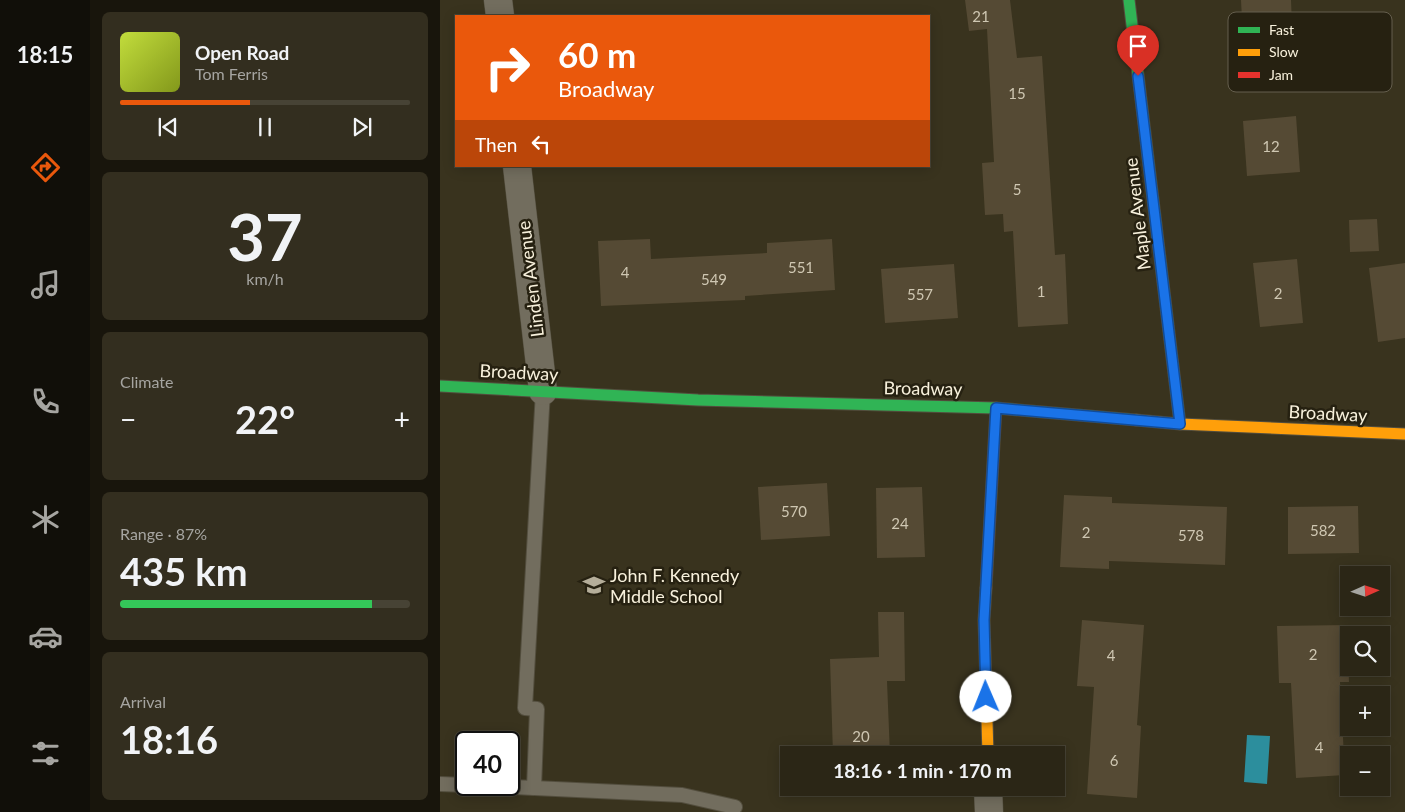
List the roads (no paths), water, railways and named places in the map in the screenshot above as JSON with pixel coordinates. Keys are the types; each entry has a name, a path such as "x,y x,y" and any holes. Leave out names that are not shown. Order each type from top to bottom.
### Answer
{"main road":[{"name":"Maple Avenue","path":"1129,0 1180,424"},
{"name":"Broadway","path":"440,386 708,400 996,408 1180,424 1405,434"},
{"path":"988,746 984,620 996,408"}],"street":[{"path":"498,0 500,15"},
{"name":"Linden Avenue","path":"517,167 543,391"},
{"path":"988,796 989,812"}],"lane":[{"path":"534,788 537,709 525,708 543,391"},
{"path":"440,784 455,785"},
{"path":"520,787 682,795 735,807"}],"water":[{"path":"1247,735 1270,736 1267,784 1244,782"}],"place":[{"name":"John F. Kennedy Middle School","path":"594,585"}]}
